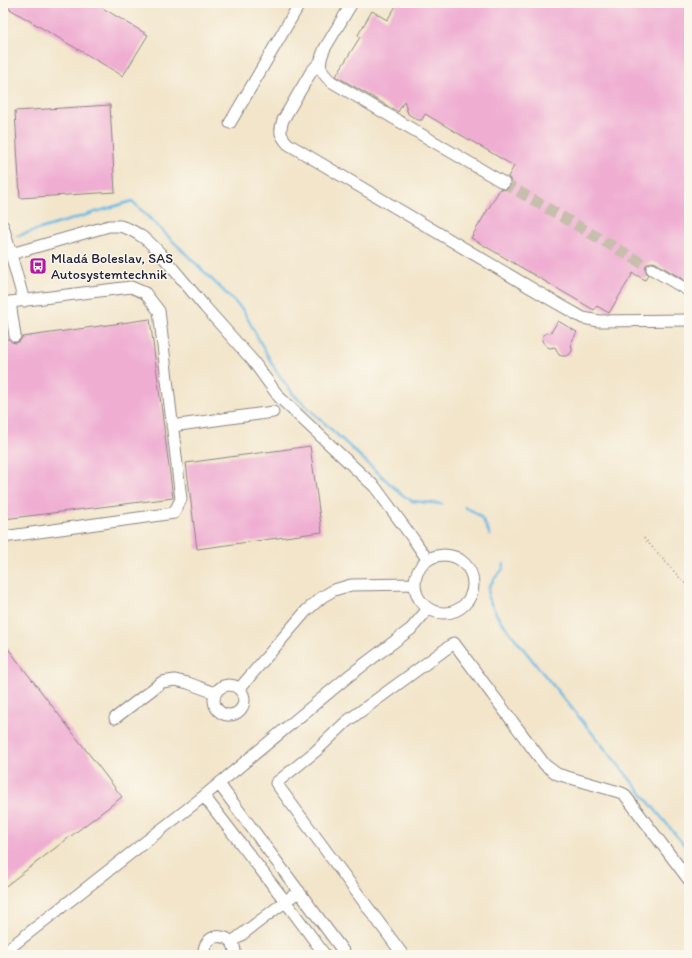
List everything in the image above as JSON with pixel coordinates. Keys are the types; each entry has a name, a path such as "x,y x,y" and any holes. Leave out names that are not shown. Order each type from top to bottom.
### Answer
{"street":[{"path":"230,123 300,3"},
{"path":"352,3 322,55 320,62 324,75 332,82 504,183"},
{"path":"320,62 311,72 283,120 280,132 288,144 583,318 599,321 689,320"},
{"path":"3,226 24,301"},
{"path":"11,254 109,226 120,226 129,229 148,241 254,361 279,397 374,487 427,559"},
{"path":"652,269 689,291"},
{"path":"3,537 174,513 181,499 159,312 145,293 131,287 7,303 15,336"},
{"path":"172,426 273,412"},
{"path":"440,554 447,554 457,557 465,563 471,572 473,591 471,596 462,607 454,612 445,614 436,613 428,609 420,602 416,594 414,584 420,566 427,559 440,554"},
{"path":"239,689 306,610 322,597 334,590 351,585 414,584"},
{"path":"3,953 204,796 350,675 411,629 428,609"},
{"path":"403,955 276,783 316,751 346,722 454,643 545,765 557,774 624,794 689,880"},
{"path":"115,718 162,682 175,680 215,693"},
{"path":"225,685 235,686 242,692 244,702 235,713 226,714 217,709 214,700 215,693 220,687 225,685"},
{"path":"219,784 346,955"},
{"path":"204,796 325,955"},
{"path":"232,942 299,891"},
{"path":"204,955 203,951 208,941 217,937 223,937 232,942 235,955"}],"path":[{"path":"644,538 689,588"}],"building":[{"path":"11,3 94,3 148,35 123,76 8,8"},
{"path":"398,3 689,3 689,283 652,262 646,265 645,269 648,275 645,280 633,273 609,313 597,306 594,310 471,238 500,189 504,190 510,187 511,183 508,177 514,166 425,114 422,120 418,120 408,114 404,101 398,112 336,76 360,37 358,35 372,11 387,20"},
{"path":"110,105 115,192 20,198 15,111"},
{"path":"150,319 173,498 4,519 3,339 9,339 16,343 20,341 22,337"},
{"path":"558,321 577,332 571,343 572,351 566,356 559,355 555,347 550,348 542,341 543,335 551,332"},
{"path":"310,446 322,532 197,549 186,463"},
{"path":"3,642 122,797 3,888"}],"waterway":[{"path":"17,236 132,201 243,310 276,371 294,395 401,494 412,501 442,504"},
{"path":"465,507 479,515 486,525 490,535"},
{"path":"504,564 503,569 489,587 488,598 498,617 689,851"}],"tunnel":[{"path":"504,183 652,269"}],"place":[{"name":"Mladá Boleslav, SAS Autosystemtechnik","path":"38,266"}]}
